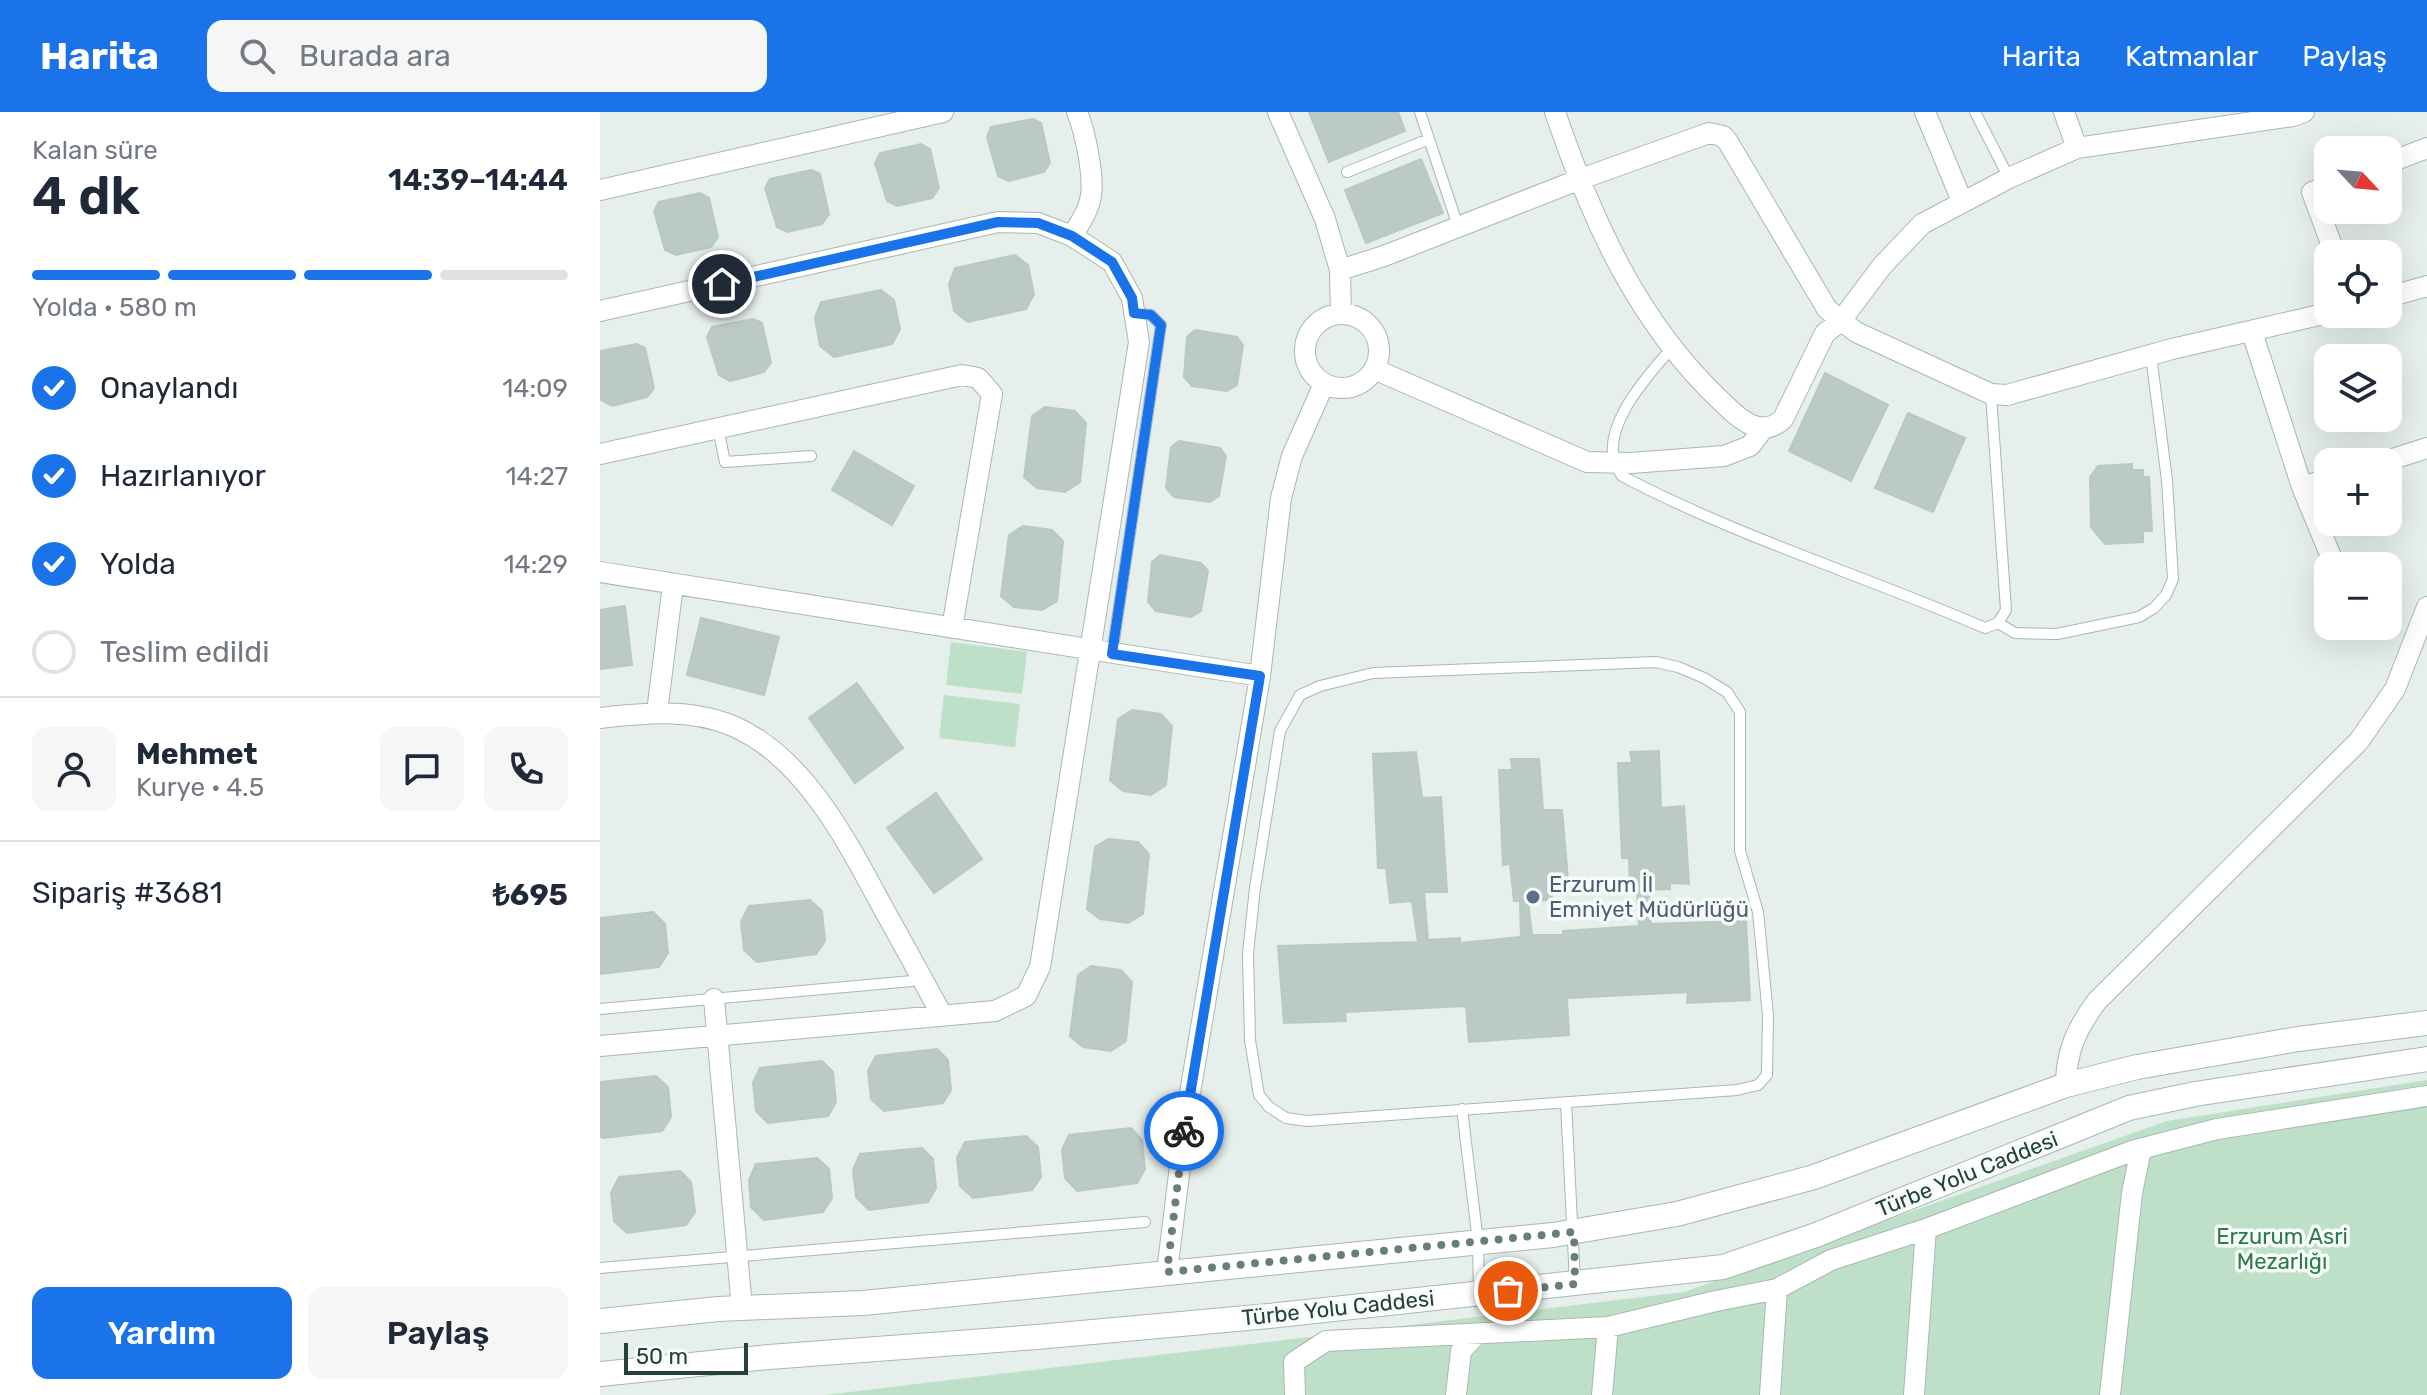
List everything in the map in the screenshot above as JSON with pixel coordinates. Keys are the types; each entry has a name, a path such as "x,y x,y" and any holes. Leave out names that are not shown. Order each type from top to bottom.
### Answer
{"street":[{"path":"600,190 943,112"},
{"path":"1072,236 1092,194 1077,112"},
{"path":"1278,112 1325,219 1340,270 1341,314"},
{"path":"1555,112 1578,180 1653,326 1729,409 1749,425 1763,429 1771,428 1783,419 1825,333 1840,322 1901,244 1922,224 1962,201 2077,148 2296,113"},
{"path":"1925,112 1962,201"},
{"path":"2064,112 2077,148"},
{"path":"1340,270 1709,133 1723,136 1809,281 1827,309 1840,322 1991,394 2007,395 2172,349 2314,316"},
{"path":"2402,158 2427,148"},
{"path":"600,311 998,222 1038,223 1072,236 1112,262 1132,298 1139,342 1040,967 1026,996 995,1011 600,1046"},
{"path":"2402,293 2427,286"},
{"path":"1341,314 1353,316 1371,329 1378,349 1374,369 1358,384 1347,387 1324,384 1308,366 1305,355 1310,331 1319,322 1341,314"},
{"path":"2252,332 2302,487 2329,552"},
{"path":"1374,369 1587,462 1724,456 1750,446 1763,429"},
{"path":"600,454 962,375 978,378 992,394 952,628"},
{"path":"1167,1272 1186,1117 1260,676 1281,498 1292,456 1324,384"},
{"path":"2402,456 2427,448"},
{"path":"2302,487 2314,483"},
{"path":"600,572 1260,676"},
{"path":"657,712 673,585"},
{"path":"2066,1085 2070,1046 2080,1023 2097,1001 2339,763 2373,723 2395,689 2427,607"},
{"path":"600,718 657,712 699,716 734,727 771,751 806,784 836,823 942,1015"},
{"path":"714,999 742,1308"},
{"name":"Türbe Yolu Caddesi","path":"600,1321 742,1308 863,1303 1574,1232 1677,1214 1814,1177 2066,1085 2137,1067 2298,1039 2427,1023"},
{"name":"Türbe Yolu Caddesi","path":"600,1374 769,1357 1037,1337 1723,1267 1816,1235 2129,1108 2195,1094 2427,1059"},
{"path":"1295,1395 1294,1362 1326,1341 1608,1327 1777,1289 1831,1260 1926,1229 2141,1149 2217,1129 2427,1096"},
{"path":"2110,1395 2132,1193 2141,1149"},
{"path":"1914,1395 1926,1229"},
{"path":"1770,1395 1777,1289"},
{"path":"1602,1395 1608,1327"},
{"path":"1456,1395 1461,1351 1475,1336"}],"lane":[{"path":"1420,112 1458,226"},
{"path":"1975,112 2009,178"},
{"path":"1347,172 1429,139"},
{"path":"1112,654 1161,325 1151,315 1134,313"},
{"path":"1671,349 1638,389 1624,412 1614,441 1615,462 1622,476 1780,547 1906,593 1985,628 1998,623 2006,610 1991,394"},
{"path":"1998,623 2015,633 2057,634 2139,617 2154,608 2166,595 2173,579 2167,480 2151,356"},
{"path":"718,428 725,462 811,456"},
{"path":"1656,662 1704,678 1727,692 1740,712 1740,851 1758,912 1768,1015 1767,1075 1758,1085 1737,1090 1462,1109 1307,1121 1286,1118 1269,1107 1259,1095 1250,1040 1248,953 1280,731 1285,721 1300,695 1320,686 1373,673 1656,662"},
{"path":"600,1009 923,980"},
{"path":"1566,1102 1575,1284"},
{"path":"1462,1109 1478,1242 1479,1294"},
{"path":"600,1268 1145,1222"}],"green space":[{"path":"951,642 1027,652 1022,694 946,685"},
{"path":"944,695 1020,704 1015,747 939,738"},
{"name":"Erzurum Asri Mezarlığı","path":"2427,1080 2427,1395 825,1395 1684,1292 2167,1121"}],"building":[{"path":"1309,112 1398,112 1405,131 1329,162"},
{"path":"1033,119 1041,123 1050,163 1044,172 1009,181 998,176 987,137 991,127"},
{"path":"921,144 930,149 939,188 932,198 897,206 887,201 875,163 880,153"},
{"path":"1421,159 1443,213 1366,243 1345,190"},
{"path":"811,170 820,174 829,214 822,224 787,232 777,227 765,188 770,179"},
{"path":"700,193 709,198 718,237 711,247 676,255 665,250 654,211 659,202"},
{"path":"1015,255 1028,265 1034,294 1026,309 968,322 954,311 949,284 955,268"},
{"path":"881,290 894,300 900,329 892,344 834,357 820,346 815,318 821,302"},
{"path":"753,319 762,323 771,363 764,372 730,381 719,375 707,337 712,327"},
{"path":"1195,330 1237,337 1243,345 1237,385 1227,391 1192,386 1184,377 1187,337"},
{"path":"636,344 645,348 654,388 647,397 612,406 601,400 600,351"},
{"path":"1825,373 1888,405 1851,481 1789,451"},
{"path":"1045,407 1075,411 1086,423 1080,482 1065,492 1037,488 1024,477 1032,416"},
{"path":"1908,413 1965,438 1933,512 1875,488"},
{"path":"1179,441 1220,448 1226,456 1219,496 1210,502 1174,497 1166,488 1171,447"},
{"path":"854,451 914,486 892,525 832,490"},
{"path":"2132,464 2132,470 2143,470 2143,477 2149,477 2152,531 2143,531 2143,542 2105,544 2091,527 2090,477 2098,466"},
{"path":"1023,526 1052,530 1063,541 1057,601 1042,610 1014,607 1001,596 1009,535"},
{"path":"1160,555 1201,563 1208,571 1201,611 1191,617 1156,611 1148,602 1152,562"},
{"path":"625,606 632,665 600,669 600,610"},
{"path":"701,618 779,637 764,695 687,675"},
{"path":"857,683 903,748 855,783 809,718"},
{"path":"1132,710 1161,714 1172,726 1166,785 1151,795 1123,791 1110,780 1118,719"},
{"name":"Erzurum İl Emniyet Müdürlüğü","path":"1659,751 1661,808 1684,806 1689,884 1670,883 1670,889 1648,890 1651,924 1746,921 1750,1000 1687,1003 1688,992 1567,998 1569,1035 1469,1042 1466,1006 1345,1012 1346,1021 1284,1023 1278,946 1418,942 1412,901 1390,903 1386,868 1378,868 1373,754 1416,752 1422,798 1441,797 1447,892 1424,892 1428,940 1460,938 1460,943 1521,937 1520,901 1514,901 1510,864 1503,865 1499,770 1512,770 1511,759 1539,759 1543,810 1562,810 1569,891 1552,893 1552,900 1528,901 1532,935 1563,935 1563,931 1639,926 1637,893 1630,893 1629,858 1622,858 1618,763 1632,763 1630,752"},
{"path":"936,793 982,859 934,893 887,828"},
{"path":"1108,839 1138,842 1149,854 1143,914 1128,923 1100,919 1087,909 1095,847"},
{"path":"810,900 822,911 825,941 816,954 757,962 744,950 741,922 749,906"},
{"path":"653,912 665,924 668,953 659,967 600,974 600,918"},
{"path":"1091,966 1121,970 1132,982 1126,1041 1111,1051 1083,1047 1070,1036 1078,975"},
{"path":"937,1049 948,1060 951,1090 943,1103 884,1111 871,1099 868,1071 876,1056"},
{"path":"822,1061 833,1072 836,1102 828,1116 768,1123 756,1111 753,1083 760,1068"},
{"path":"656,1076 668,1087 671,1117 662,1131 600,1136 600,1082"},
{"path":"1131,1128 1142,1140 1145,1169 1137,1183 1077,1191 1065,1178 1062,1150 1069,1135"},
{"path":"1026,1136 1038,1147 1041,1177 1032,1190 973,1198 960,1186 957,1158 965,1142"},
{"path":"922,1148 933,1159 936,1188 928,1202 869,1210 856,1197 853,1170 860,1154"},
{"path":"817,1158 829,1169 832,1198 823,1212 764,1220 751,1207 749,1180 756,1164"},
{"path":"680,1171 691,1182 695,1212 686,1225 627,1233 614,1221 611,1193 619,1177"}],"way so far":[{"path":"1184,1131 1167,1272 1574,1232 1575,1284 1508,1291"}],"place":[{"name":"Erzurum İl Emniyet Müdürlüğü","path":"1533,897"}],"route":[{"path":"722,284 998,222 1038,223 1072,236 1112,262 1132,298 1134,313 1151,315 1161,325 1112,654 1260,676 1184,1131"}]}
